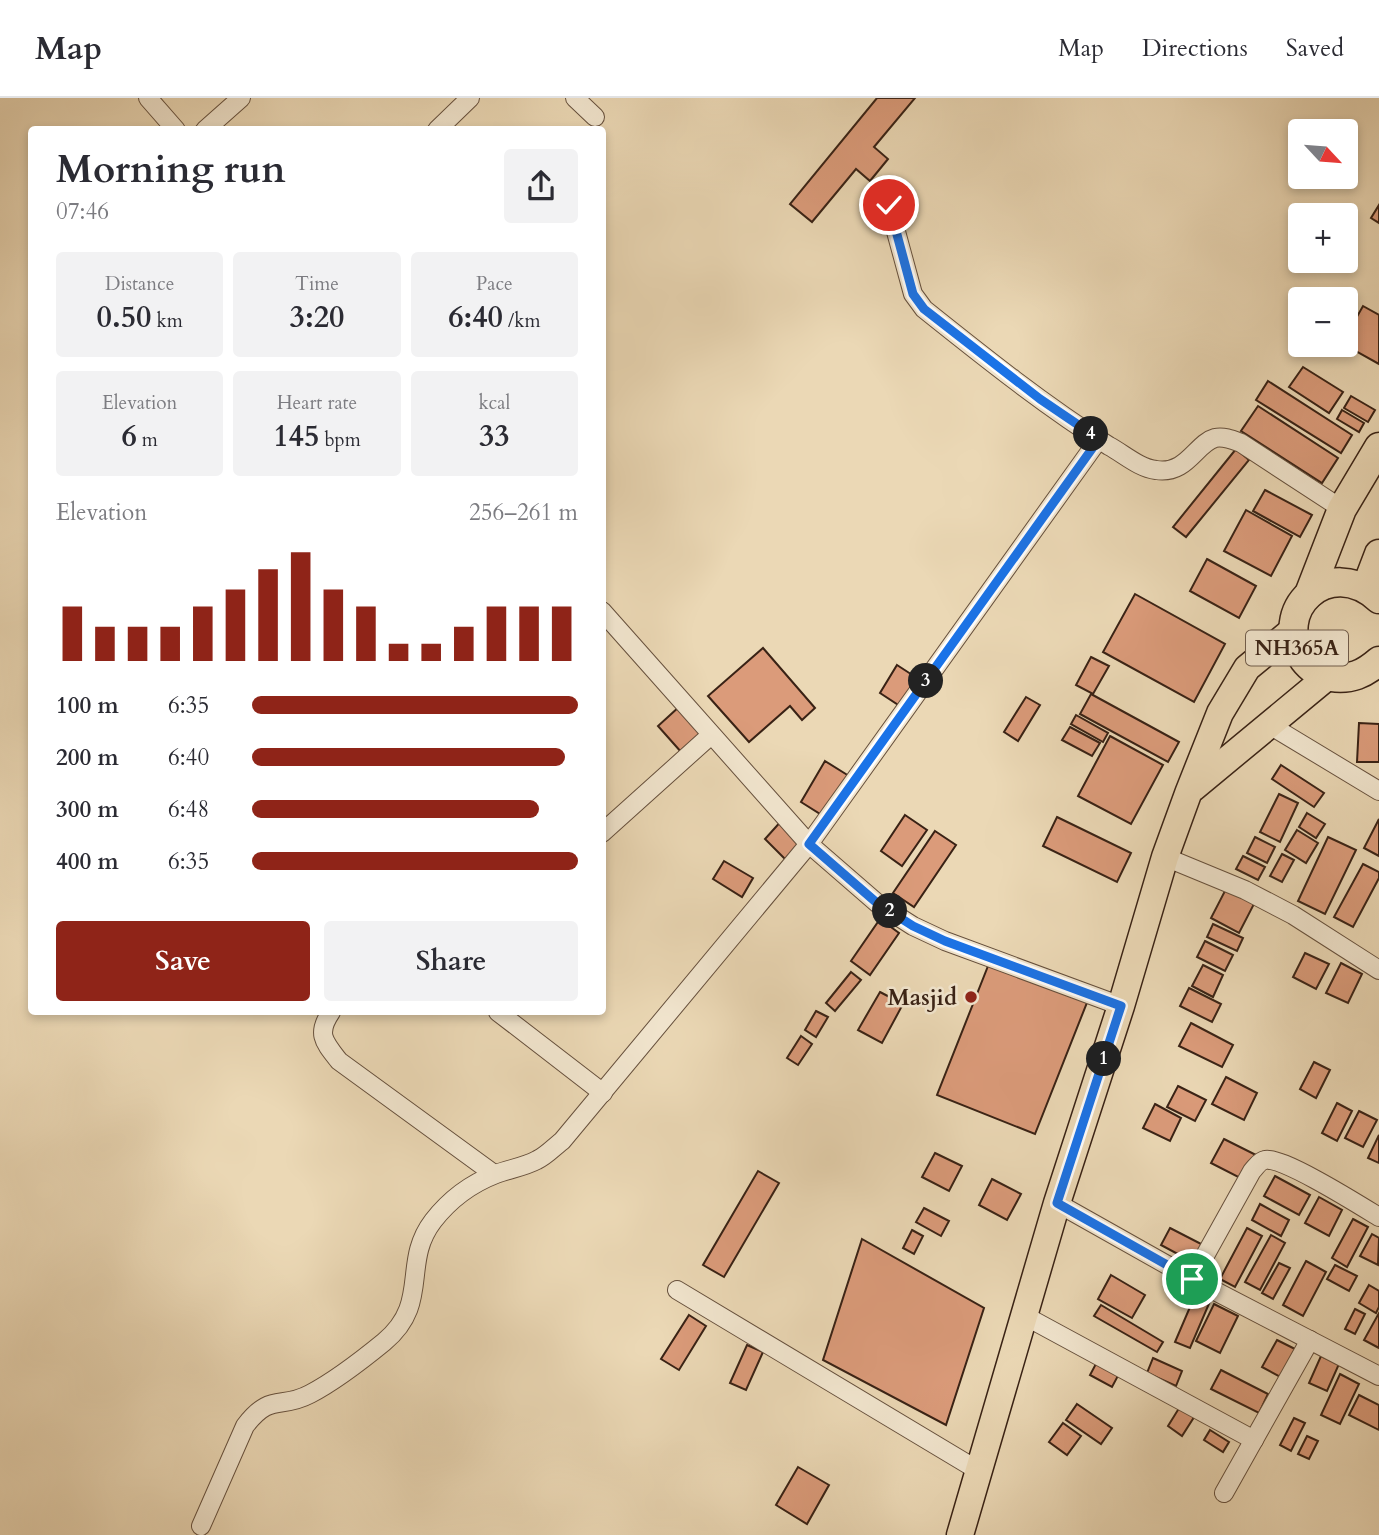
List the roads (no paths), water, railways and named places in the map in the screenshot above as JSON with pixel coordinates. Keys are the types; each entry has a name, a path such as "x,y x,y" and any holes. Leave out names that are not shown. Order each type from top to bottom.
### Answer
{"highway":[{"name":"NH365A","path":"1379,447 1342,509 1310,594 1297,610 1293,630 1297,650 1309,666 1379,692"},
{"path":"1310,594 1327,583 1347,581 1373,593 1379,554"},
{"name":"NH365A","path":"1337,678 1366,672 1379,661"}],"main road":[{"path":"960,1535 1057,1203 1189,791 1220,713 1247,668 1293,630"},
{"path":"1189,791 1268,724 1337,678"}],"street":[{"path":"148,98 172,126"},
{"path":"210,126 241,98"},
{"path":"441,126 470,98"},
{"path":"575,98 595,117"},
{"path":"889,205 913,294 924,309 1040,399 1099,439 1143,466 1165,471 1176,468 1213,438 1228,438 1241,443 1342,509"},
{"path":"201,1526 245,1426 256,1412 267,1404 307,1396 386,1340 407,1314 414,1294 419,1244 448,1203 467,1188 494,1174 538,1160 562,1141 809,844 1099,439"},
{"path":"606,622 809,844 877,903 913,926 945,941 1121,1006"},
{"path":"1268,724 1379,791"},
{"path":"606,829 711,735"},
{"path":"1166,857 1245,890 1281,909 1379,970"},
{"path":"329,1015 322,1028 323,1038 339,1061 494,1174"},
{"path":"502,1015 603,1093"},
{"path":"1192,1279 1252,1171 1265,1160 1275,1159 1292,1167 1379,1217"},
{"path":"1057,1203 1192,1279 1379,1376"},
{"path":"677,1290 979,1471"},
{"path":"1025,1316 1254,1440"},
{"path":"1224,1493 1310,1340"}],"place":[{"name":"Masjid","path":"971,997"}]}
